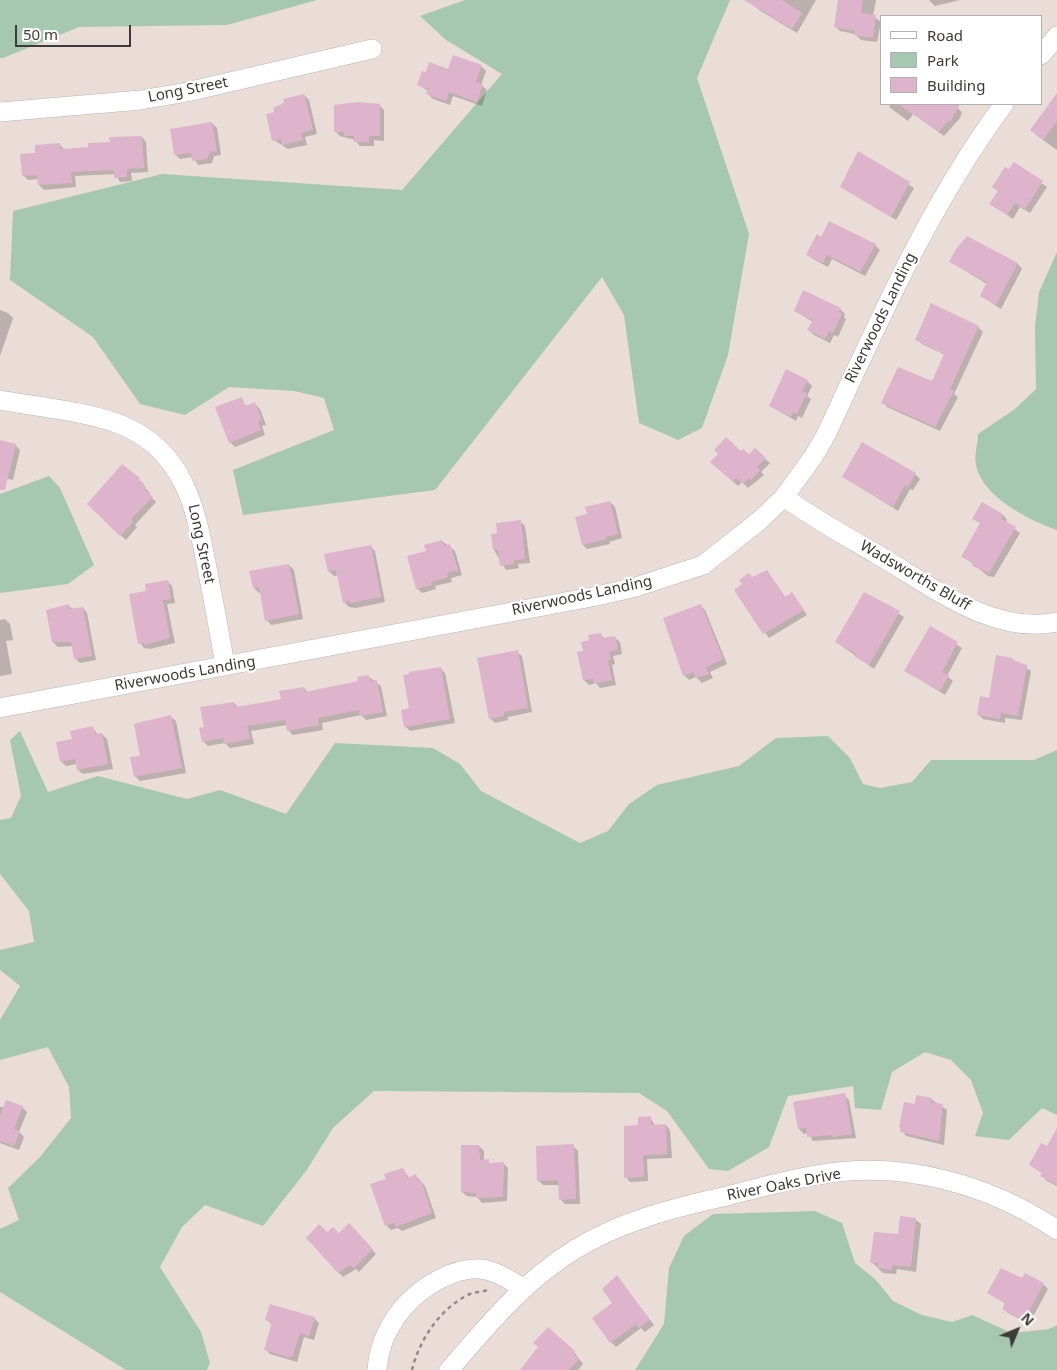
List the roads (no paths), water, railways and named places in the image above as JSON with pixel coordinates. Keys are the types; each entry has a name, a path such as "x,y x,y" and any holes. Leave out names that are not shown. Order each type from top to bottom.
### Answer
{"street":[{"path":"1042,55 1057,36"},
{"name":"Long Street","path":"0,112 90,106 187,92 372,49"},
{"name":"Riverwoods Landing","path":"0,708 636,587 703,565 759,521 784,496 813,457 826,435 923,232 968,156 1003,105"},
{"name":"Long Street","path":"0,400 119,424 146,438 172,463 194,504 225,666"},
{"name":"Wadsworths Bluff","path":"784,496 831,528 978,611 1024,623 1057,622"},
{"name":"River Oaks Drive","path":"449,1370 523,1288 573,1251 631,1222 666,1210 824,1174 873,1171 936,1178 990,1195 1034,1215 1057,1230"},
{"path":"377,1370 380,1350 394,1319 417,1293 449,1275 466,1270 479,1269 503,1277 523,1288"}]}
